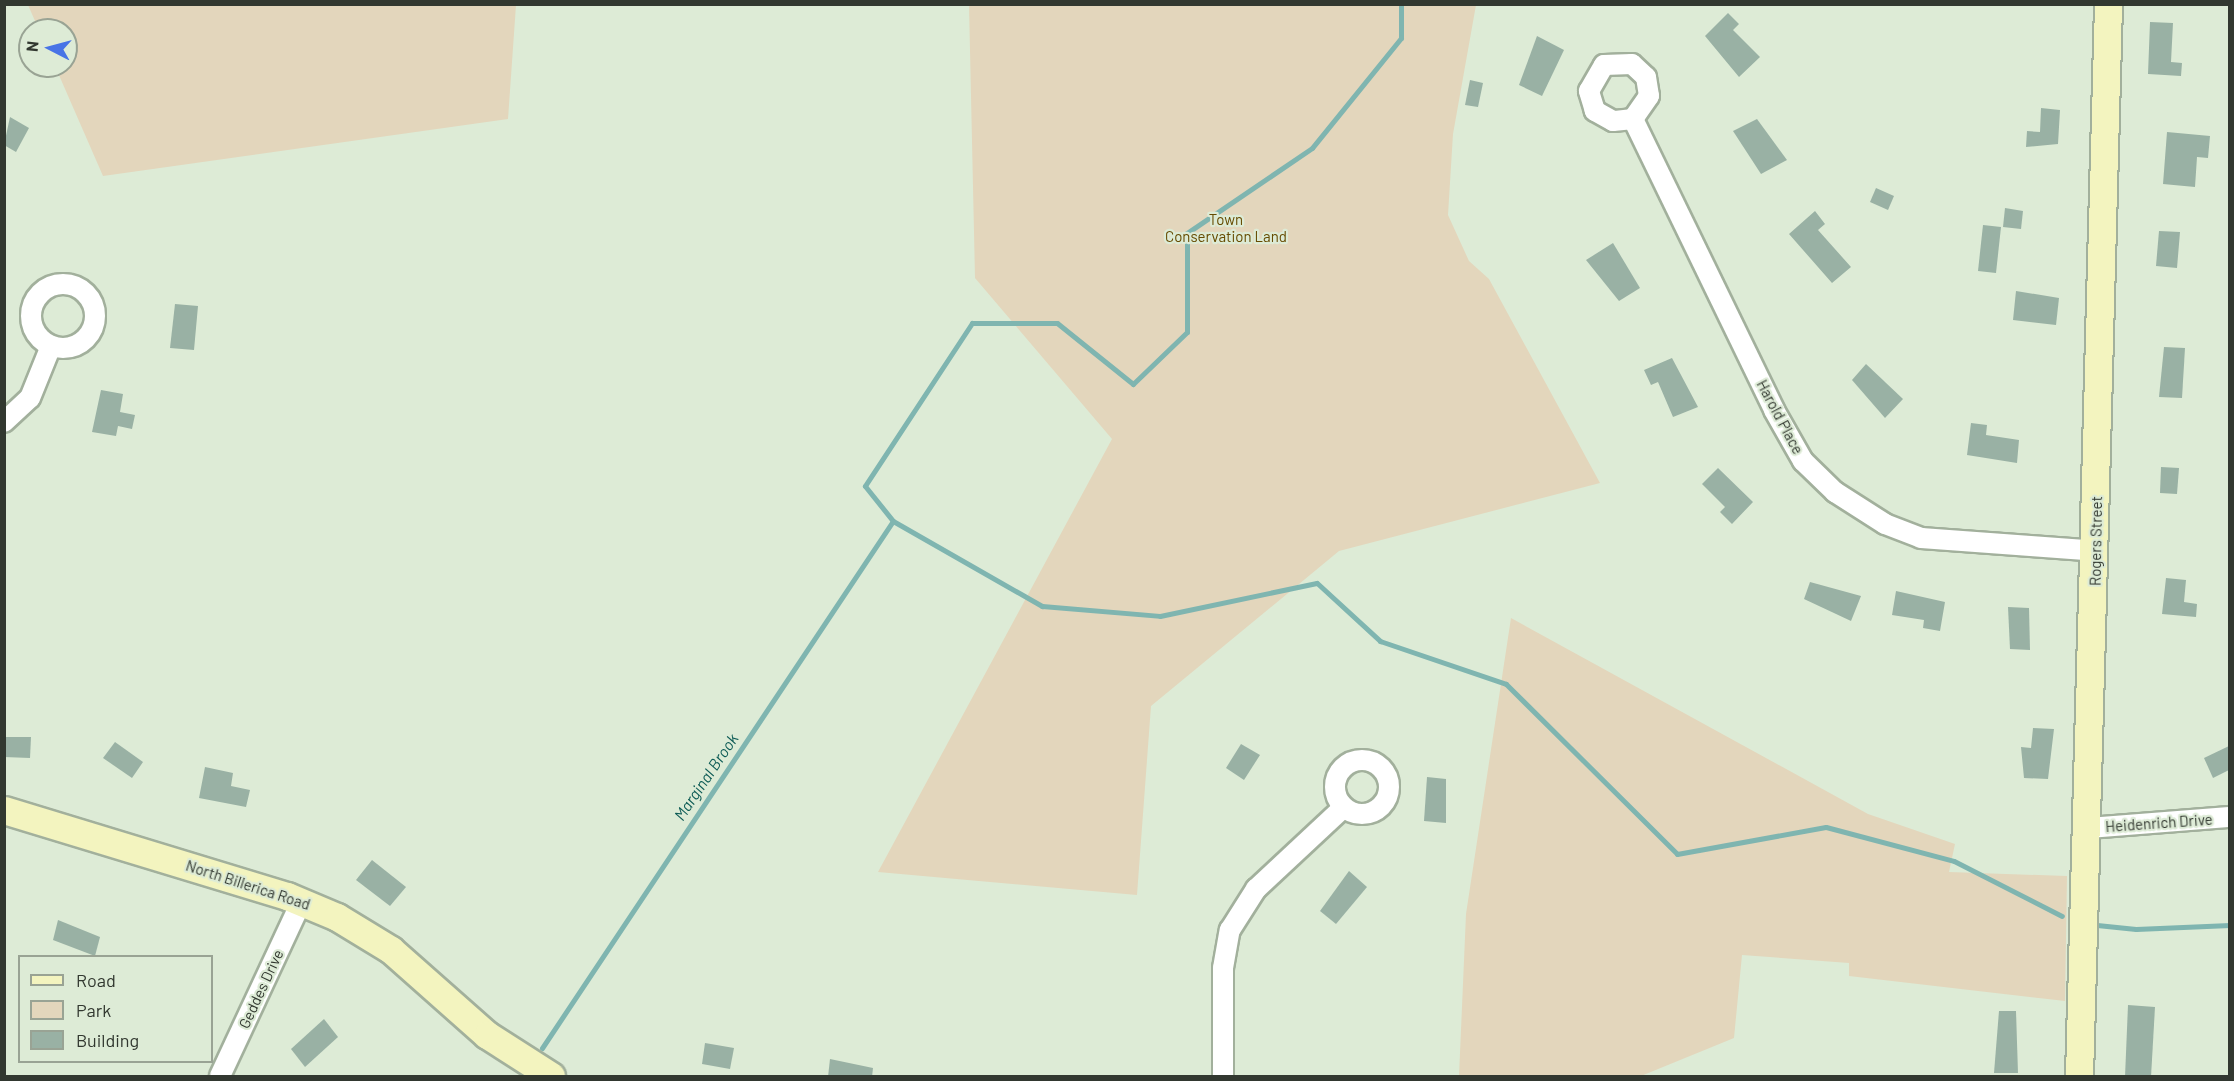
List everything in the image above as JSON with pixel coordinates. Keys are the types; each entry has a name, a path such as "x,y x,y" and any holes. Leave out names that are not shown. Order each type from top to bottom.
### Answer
{"street":[{"name":"Rogers Street","path":"2079,1077 2090,828 2108,4"},
{"name":"Harold Place","path":"1633,119 1774,410 1803,461 1835,492 1885,524 1921,538 2096,551"},
{"path":"4,422 30,398 51,345"},
{"path":"1223,1077 1223,968 1230,930 1256,889 1344,807"},
{"name":"North Billerica Road","path":"4,810 301,902 391,950 487,1035 551,1077"},
{"name":"Heidenrich Drive","path":"2090,828 2229,817"},
{"name":"Geddes Drive","path":"220,1077 301,902"}],"green space":[{"path":"28,5 516,5 508,119 103,176 60,78 78,78 78,18 34,18"},
{"name":"Town Conservation Land","path":"969,5 1476,5 1453,134 1448,215 1469,261 1489,279 1600,483 1339,551 1151,706 1137,895 878,872 1112,439 975,278"},
{"path":"1511,618 1868,814 1955,844 1949,872 2067,876 2065,1001 1849,976 1849,963 1742,955 1734,1038 1641,1076 1459,1076 1466,914"}],"building":[{"path":"1728,13 1739,24 1733,30 1760,57 1739,77 1705,36"},
{"path":"2150,22 2173,23 2171,62 2182,63 2181,76 2148,74"},
{"path":"1537,36 1564,50 1542,96 1519,85"},
{"path":"1470,80 1483,83 1478,107 1465,105"},
{"path":"2041,108 2060,110 2058,144 2026,147 2027,131 2040,132"},
{"path":"10,117 29,128 16,152 4,145"},
{"path":"1757,119 1787,160 1761,174 1733,131"},
{"path":"2167,132 2210,136 2208,158 2197,157 2195,187 2163,184"},
{"path":"1876,188 1894,196 1888,210 1870,202"},
{"path":"2005,208 2023,211 2021,229 2003,227"},
{"path":"1815,211 1825,224 1818,230 1851,267 1832,283 1789,234"},
{"path":"1983,225 2001,227 1996,273 1978,271"},
{"path":"2159,231 2180,232 2177,268 2156,266"},
{"path":"1613,243 1640,288 1619,301 1586,260"},
{"path":"2016,291 2059,298 2056,325 2013,320"},
{"path":"175,304 198,306 194,350 170,348"},
{"path":"2164,347 2185,348 2182,398 2159,397"},
{"path":"1672,358 1698,407 1673,417 1658,382 1651,385 1644,370"},
{"path":"1866,364 1903,399 1885,418 1852,380"},
{"path":"101,390 123,394 120,412 135,415 132,429 118,426 116,436 92,432"},
{"path":"1971,423 1987,425 1986,435 2019,440 2017,463 1967,455"},
{"path":"2161,467 2179,468 2177,494 2160,493"},
{"path":"1718,468 1753,502 1732,524 1720,512 1725,507 1702,484"},
{"path":"2166,578 2186,580 2184,602 2197,604 2196,617 2162,614"},
{"path":"1810,582 1861,596 1851,621 1804,599"},
{"path":"1896,591 1945,602 1940,631 1923,628 1924,620 1892,615"},
{"path":"2008,607 2029,608 2030,650 2010,649"},
{"path":"2033,728 2054,729 2048,779 2024,778 2021,747 2031,748"},
{"path":"4,737 31,737 30,758 4,757"},
{"path":"115,742 143,762 132,778 103,758"},
{"path":"1241,744 1260,755 1244,780 1226,768"},
{"path":"2229,746 2229,770 2213,778 2204,758"},
{"path":"205,767 233,773 231,786 250,790 246,807 199,798"},
{"path":"1427,777 1446,779 1446,823 1424,821"},
{"path":"372,860 406,887 390,906 356,880"},
{"path":"1349,871 1367,887 1336,924 1320,911"},
{"path":"58,920 100,937 95,955 53,940"},
{"path":"2128,1005 2155,1007 2151,1077 2125,1077"},
{"path":"1999,1011 2016,1011 2018,1073 1994,1073"},
{"path":"324,1019 338,1037 305,1067 291,1049"},
{"path":"705,1043 734,1048 730,1069 702,1064"},
{"path":"830,1059 873,1068 872,1077 828,1077"}],"waterway":[{"path":"1401,4 1401,38 1312,148 1187,233 1187,332 1133,384 1057,323 972,323 865,486 893,521 1042,606 1160,616 1317,583 1380,641 1506,684 1677,854 1826,827 1954,861 2062,916"},
{"name":"Marginal Brook","path":"542,1048 893,521"},
{"path":"2097,925 2136,929 2230,925"}]}
